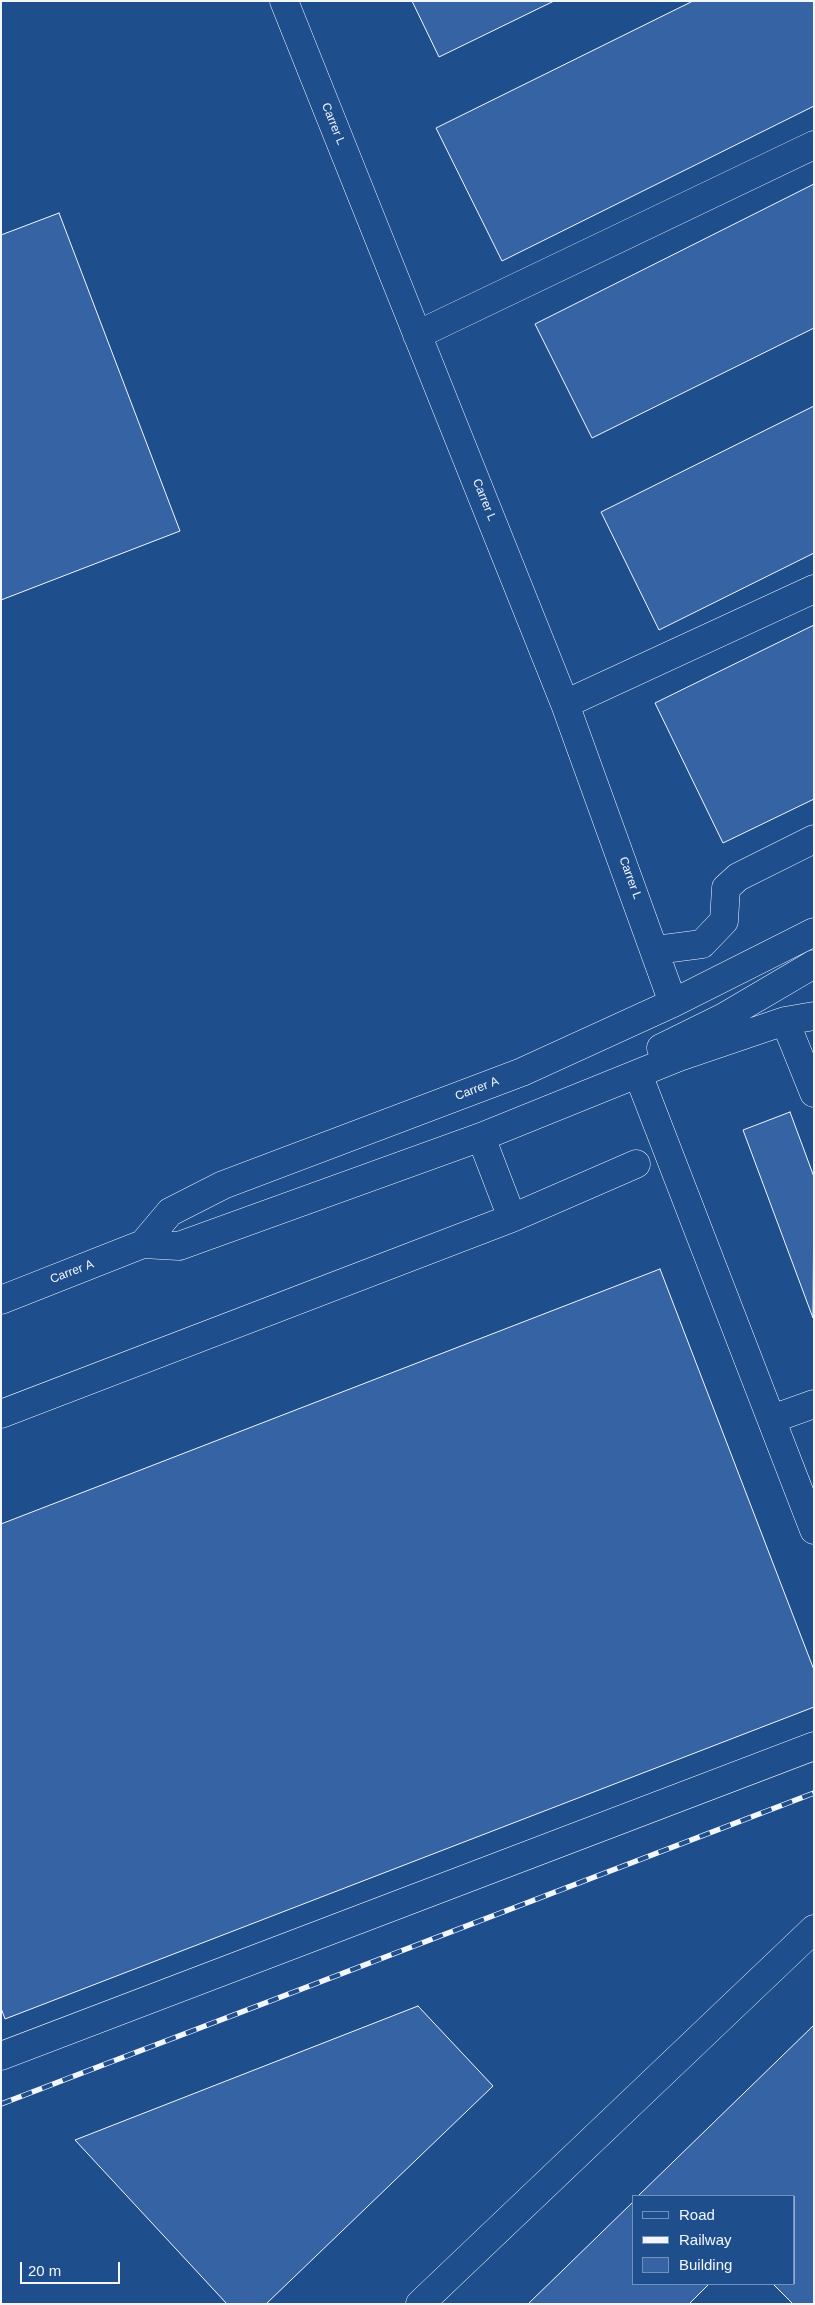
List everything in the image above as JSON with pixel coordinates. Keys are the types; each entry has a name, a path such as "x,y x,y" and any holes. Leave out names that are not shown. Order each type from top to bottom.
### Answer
{"street":[{"name":"Carrer L","path":"284,1 565,704 656,950 673,1003"},
{"path":"417,335 814,144"},
{"path":"565,704 814,589"},
{"path":"656,950 702,944 724,921 726,888 738,877 814,839"},
{"name":"Carrer A","path":"143,1244 170,1212 223,1185 522,1072 673,1003 814,932"},
{"path":"814,964 724,1017 641,1058 638,1074 814,1530"},
{"path":"803,1017 814,1093"},
{"name":"Carrer A","path":"1,1300 143,1244 179,1246 481,1137 679,1057 803,1017"},
{"path":"481,1137 512,1218"},
{"path":"1,1414 512,1218 636,1164"},
{"path":"772,1420 814,1404"},
{"path":"1,2056 814,1746"},
{"path":"420,2304 814,1929"}],"building":[{"path":"412,1 554,1 439,57"},
{"path":"693,1 814,1 814,106 502,261 436,128"},
{"path":"814,184 814,328 592,438 535,324"},
{"path":"59,213 180,531 1,600 1,235"},
{"path":"814,406 814,553 659,630 601,512"},
{"path":"814,625 814,799 723,843 655,703"},
{"path":"790,1112 814,1177 813,1318 743,1130"},
{"path":"660,1269 814,1670 814,1707 5,2019 1,2008 1,1524"},
{"path":"418,2006 493,2086 266,2304 227,2304 75,2140"},
{"path":"814,2025 814,2304 793,2304 774,2285 795,2285 795,2195 639,2195"},
{"path":"632,2203 632,2285 708,2285 689,2304 528,2304"}],"railway":[{"path":"1,2104 814,1793"}]}
